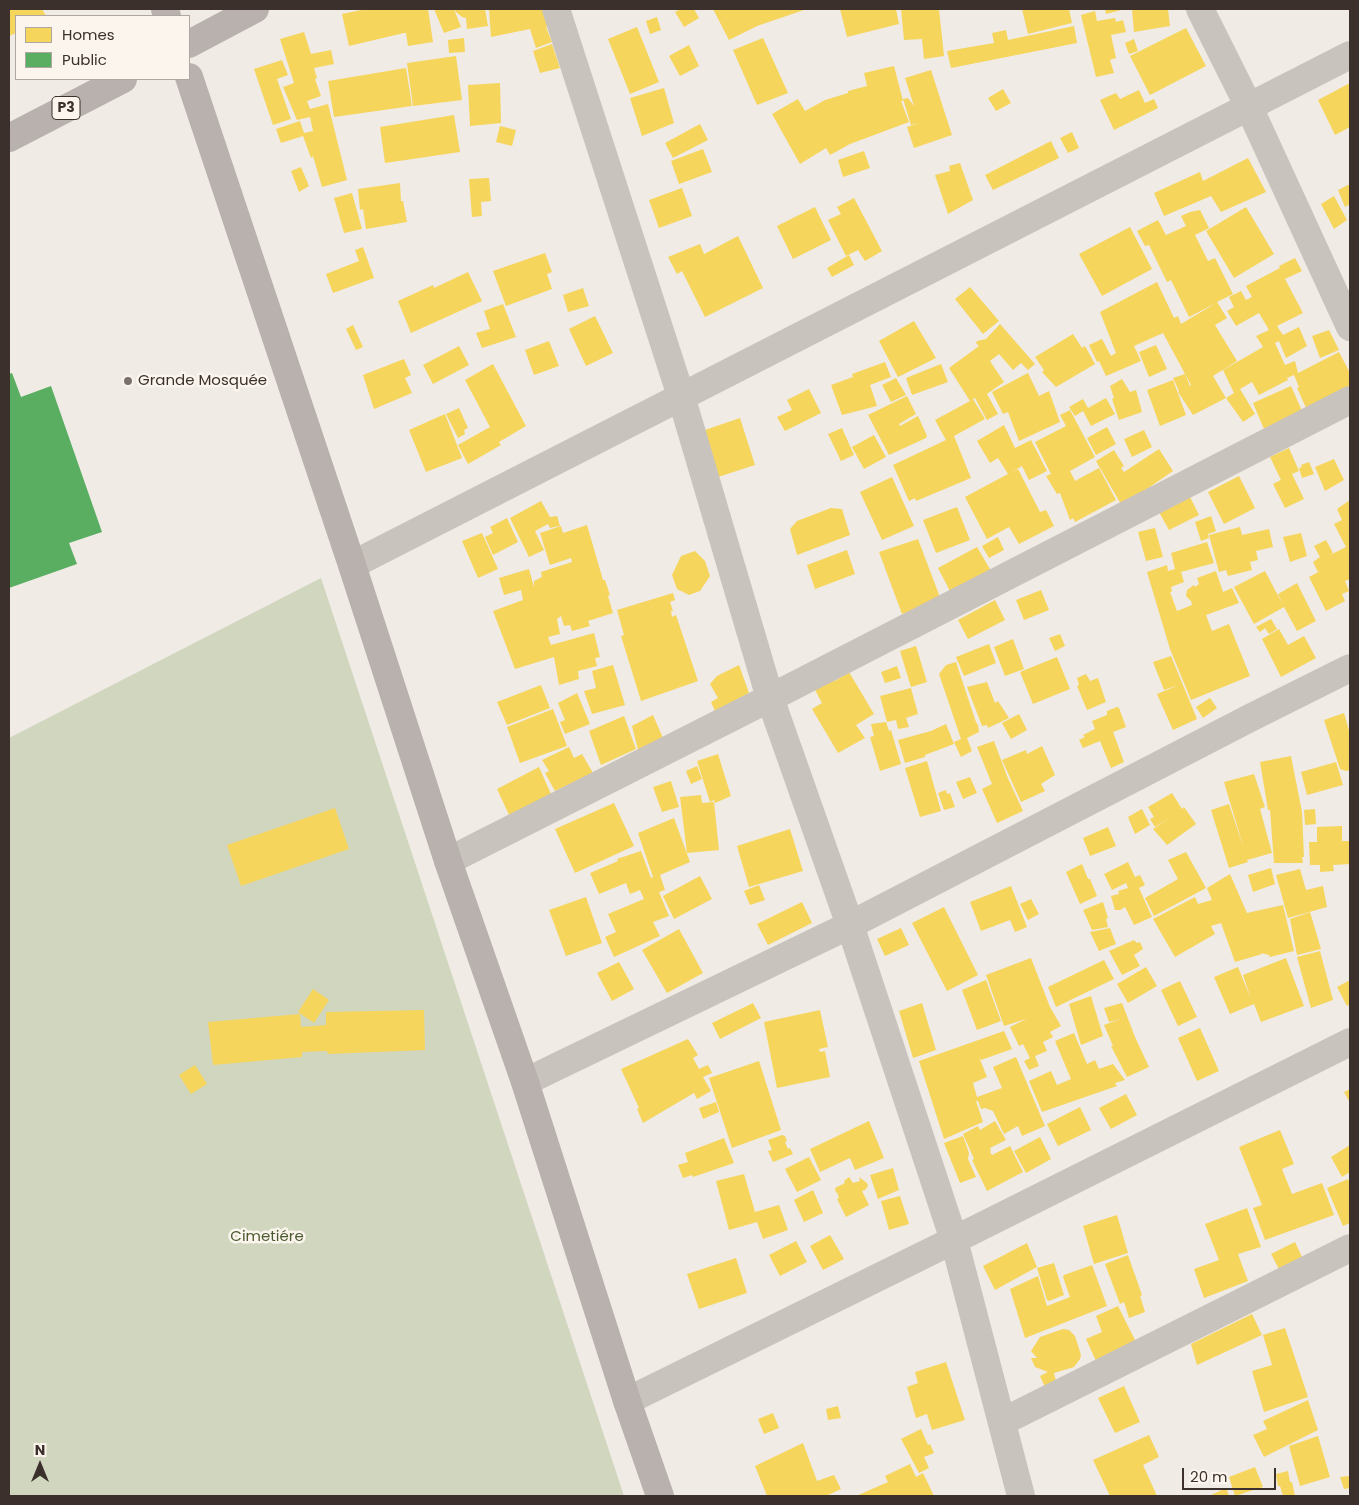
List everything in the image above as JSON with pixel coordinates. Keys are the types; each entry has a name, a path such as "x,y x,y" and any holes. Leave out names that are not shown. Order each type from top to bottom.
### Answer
{"main road":[{"path":"190,43 255,9"},
{"name":"P3","path":"9,138 120,80"},
{"path":"190,80 352,565 448,861 525,1082 627,1401 660,1496"}],"street":[{"path":"556,9 682,396 770,698 850,925 954,1240 1021,1496"},
{"path":"1200,9 1249,107 1350,327"},
{"path":"352,565 1350,55"},
{"path":"448,861 1350,400"},
{"path":"525,1082 850,925 1350,668"},
{"path":"627,1401 1350,1042"},
{"path":"1002,1422 1350,1248"}],"green space":[{"name":"Cimetiére","path":"321,578 624,1496 9,1496 9,738"}],"building: Homes":[{"path":"9,9 42,9 45,15 15,15 15,33 9,36"},
{"path":"366,9 428,9 433,42 408,46 406,33 404,33 349,46 342,14"},
{"path":"434,9 454,9 461,27 444,33"},
{"path":"456,9 485,9 488,26 467,29 466,18 455,11"},
{"path":"489,9 543,9 548,27 546,27 552,42 536,48 530,29 491,37"},
{"path":"681,9 694,9 699,18 684,27 675,12"},
{"path":"713,9 807,9 757,26 729,40"},
{"path":"840,9 896,9 899,24 847,37"},
{"path":"901,9 939,9 944,56 924,59 922,39 904,40"},
{"path":"1022,9 1069,9 1072,23 1028,34"},
{"path":"1105,9 1125,9 1106,14"},
{"path":"1132,9 1168,9 1170,26 1134,32"},
{"path":"1095,11 1097,21 1115,18 1116,22 1123,20 1126,32 1111,35 1116,58 1110,60 1114,73 1096,77 1081,15"},
{"path":"657,17 661,30 650,34 646,21"},
{"path":"1074,26 1077,43 951,68 947,51 994,43 992,33 1006,30 1008,40"},
{"path":"637,27 659,82 630,94 608,39"},
{"path":"1186,28 1206,66 1150,95 1130,56"},
{"path":"304,32 311,54 331,50 334,64 314,68 317,78 315,79 321,96 307,101 310,109 328,104 347,180 322,187 313,156 311,158 303,136 281,143 276,129 300,121 304,133 313,131 310,117 297,120 283,87 294,83 280,39"},
{"path":"464,38 465,52 449,53 448,40"},
{"path":"763,38 788,93 757,105 733,50"},
{"path":"1134,39 1138,51 1129,54 1125,43"},
{"path":"552,44 560,68 540,73 533,51"},
{"path":"689,45 699,66 680,76 669,56"},
{"path":"456,56 462,100 413,106 407,63"},
{"path":"282,60 288,75 277,79 291,119 273,125 254,69"},
{"path":"894,66 903,101 901,101 909,122 850,144 830,155 826,148 800,164 772,114 798,99 805,111 825,100 867,86 864,73"},
{"path":"406,68 412,106 334,117 328,81"},
{"path":"931,70 952,135 914,148 907,127 919,123 911,125 903,99 908,98 914,106 905,78"},
{"path":"500,83 501,123 470,126 468,85"},
{"path":"1350,83 1350,127 1335,135 1318,100"},
{"path":"664,88 674,123 642,136 630,98"},
{"path":"1003,89 1011,103 996,111 988,98"},
{"path":"1139,90 1145,103 1154,99 1158,108 1114,130 1100,100 1116,93 1120,99"},
{"path":"454,115 460,152 385,163 380,127"},
{"path":"700,124 708,140 673,158 665,143"},
{"path":"500,126 516,130 512,146 496,142"},
{"path":"1072,132 1079,148 1068,153 1060,138"},
{"path":"1051,141 1059,158 993,190 985,175"},
{"path":"703,149 712,172 679,184 671,161"},
{"path":"864,151 870,168 843,177 838,160"},
{"path":"1248,158 1266,192 1221,212 1211,196 1164,216 1154,193 1200,172 1203,181"},
{"path":"960,163 973,200 948,214 935,175 950,171 949,166"},
{"path":"301,167 309,186 299,192 291,171"},
{"path":"489,178 491,201 481,202 482,216 472,217 469,179"},
{"path":"400,183 401,201 403,201 407,222 366,229 363,209 360,210 358,189"},
{"path":"1350,184 1350,204 1345,207 1338,190"},
{"path":"682,188 692,216 659,228 649,200"},
{"path":"352,193 362,229 344,233 334,198"},
{"path":"1334,196 1347,220 1334,229 1321,204"},
{"path":"854,198 882,251 865,261 858,250 846,256 828,220 841,214 837,207"},
{"path":"815,207 831,240 793,259 777,226"},
{"path":"1246,207 1274,254 1234,278 1206,231"},
{"path":"1200,210 1209,228 1195,235 1208,261 1215,258 1233,294 1217,302 1227,318 1215,325 1237,361 1213,376 1226,398 1193,415 1178,392 1173,378 1185,374 1191,385 1163,333 1134,346 1141,361 1106,376 1089,345 1102,339 1111,356 1116,353 1100,312 1157,282 1174,318 1178,316 1181,324 1216,303 1189,317 1171,280 1167,282 1149,245 1145,246 1137,231 1158,220 1166,235 1186,226 1181,216"},
{"path":"1130,227 1152,269 1102,296 1079,254"},
{"path":"738,236 763,288 705,317 682,271 677,274 668,257 700,244 704,254"},
{"path":"363,247 374,278 333,293 326,274 359,261 355,250"},
{"path":"545,253 552,272 547,274 552,289 506,306 493,271"},
{"path":"849,255 854,265 832,277 827,268"},
{"path":"1295,258 1302,271 1285,279 1303,313 1277,326 1283,335 1299,327 1307,346 1286,358 1279,341 1275,343 1285,365 1295,361 1298,373 1339,352 1350,373 1350,387 1307,410 1297,388 1299,387 1294,375 1259,395 1252,382 1240,389 1255,414 1243,422 1226,398 1234,393 1223,370 1263,347 1256,336 1269,330 1259,313 1236,326 1227,311 1234,307 1229,297 1241,291 1246,300 1252,297 1246,286"},
{"path":"468,272 482,301 411,333 398,301 433,285 434,288"},
{"path":"970,287 999,321 983,334 955,299"},
{"path":"583,288 589,306 568,312 563,295"},
{"path":"503,304 516,337 482,348 476,333 490,329 484,311"},
{"path":"595,316 613,353 586,366 569,329"},
{"path":"914,321 936,358 898,377 879,341"},
{"path":"1000,324 1035,364 1028,370 1021,363 1013,370 999,354 990,361 1004,382 987,394 998,414 987,420 975,398 973,399 985,419 954,436 971,478 916,501 915,498 909,501 893,465 946,440 935,420 970,401 949,368 979,346 976,343 977,341 986,339"},
{"path":"353,325 363,347 356,350 346,329"},
{"path":"1329,330 1339,350 1320,358 1312,336"},
{"path":"1073,334 1082,348 1085,346 1095,364 1056,387 1042,372 1044,370 1035,357"},
{"path":"549,341 559,366 534,375 525,350"},
{"path":"1156,345 1167,369 1149,377 1139,352"},
{"path":"459,346 469,365 433,384 423,365"},
{"path":"404,359 411,375 405,378 412,393 374,409 363,375"},
{"path":"885,362 891,377 870,385 877,406 842,415 831,385 853,377 852,374"},
{"path":"493,364 526,426 499,442 501,445 468,464 458,445 490,427 465,380"},
{"path":"941,364 948,382 912,395 906,378"},
{"path":"1028,373 1039,396 1049,391 1060,422 1019,441 1008,412 1003,414 992,392"},
{"path":"896,378 906,395 891,402 882,385"},
{"path":"1122,379 1130,392 1136,390 1142,412 1119,420 1110,386"},
{"path":"1173,380 1186,415 1160,426 1147,390"},
{"path":"1291,386 1303,413 1264,429 1253,403"},
{"path":"809,389 821,413 785,431 777,417 792,410 787,400"},
{"path":"907,396 916,414 899,424 900,426 918,416 927,436 889,455 868,415"},
{"path":"1106,398 1115,414 1091,426 1083,411 1075,416 1069,407 1083,399 1088,408"},
{"path":"459,408 468,428 464,430 465,434 458,438 446,414"},
{"path":"1070,410 1095,457 1070,471 1075,481 1099,468 1116,500 1075,522 1073,518 1070,520 1060,493 1057,494 1046,476 1051,474 1035,442 1066,426 1060,415"},
{"path":"445,414 462,458 426,472 409,430"},
{"path":"740,418 755,465 718,477 702,431"},
{"path":"1004,425 1015,448 1031,440 1047,471 1029,480 1022,466 1012,472 1018,469 1040,512 1046,510 1054,526 1019,544 1009,527 987,539 965,497 1008,474 998,458 990,463 977,441"},
{"path":"1107,427 1116,444 1096,455 1087,438"},
{"path":"842,428 854,455 841,461 828,434"},
{"path":"1144,430 1152,447 1132,457 1124,439"},
{"path":"874,435 886,457 864,469 852,447"},
{"path":"1289,448 1299,471 1292,474 1304,499 1285,508 1273,484 1281,480 1270,457"},
{"path":"1159,449 1173,471 1122,506 1096,461 1114,450 1124,466 1121,468 1124,472"},
{"path":"1334,459 1344,480 1325,491 1315,467"},
{"path":"1309,462 1314,474 1302,478 1299,468 1302,467 1301,465"},
{"path":"1239,476 1255,508 1224,524 1208,492"},
{"path":"892,477 914,526 882,540 860,492"},
{"path":"1190,497 1199,515 1169,530 1159,512"},
{"path":"1350,500 1350,579 1345,581 1349,591 1342,594 1345,601 1326,611 1309,577 1326,568 1318,572 1313,562 1320,557 1314,546 1326,540 1333,553 1328,556 1346,547 1334,524 1342,520 1337,509"},
{"path":"541,501 550,517 557,516 560,526 550,528 548,524 535,531 544,550 529,557 510,518"},
{"path":"957,507 970,540 936,553 923,520"},
{"path":"831,508 842,509 850,535 797,555 790,529 797,521"},
{"path":"1211,516 1216,531 1208,534 1209,538 1201,541 1195,522"},
{"path":"507,518 518,542 493,555 485,537 493,533 490,527"},
{"path":"587,525 603,580 605,580 610,595 608,596 613,613 588,621 590,626 572,631 570,625 564,626 561,616 557,619 560,634 548,637 551,645 594,633 600,657 595,658 597,666 578,671 579,679 559,685 554,657 515,669 493,611 523,600 521,590 504,595 499,578 529,569 534,587 534,581 542,577 541,572 572,562 571,558 550,565 540,533 561,526 563,533"},
{"path":"1240,527 1242,535 1269,529 1273,547 1256,551 1258,560 1250,562 1252,570 1228,576 1226,570 1219,572 1209,535"},
{"path":"1155,528 1163,557 1146,561 1138,532"},
{"path":"482,533 498,569 478,578 462,541"},
{"path":"1301,533 1307,556 1290,562 1283,537"},
{"path":"998,537 1004,550 989,558 982,546"},
{"path":"918,539 941,600 902,614 879,552"},
{"path":"1207,542 1214,563 1181,572 1184,582 1171,587 1172,592 1170,592 1177,611 1192,605 1186,596 1187,590 1199,584 1197,578 1216,571 1223,592 1232,588 1239,603 1206,615 1212,631 1229,624 1250,676 1191,700 1170,649 1147,572 1167,565 1168,571 1175,569 1171,553"},
{"path":"977,547 991,571 951,593 938,568"},
{"path":"847,550 855,574 815,589 807,565"},
{"path":"695,551 705,561 710,576 700,591 689,595 677,589 672,575 681,556"},
{"path":"1265,571 1283,605 1278,594 1297,583 1316,621 1297,631 1284,607 1254,624 1234,587"},
{"path":"1041,590 1049,610 1024,620 1016,600"},
{"path":"673,593 675,600 670,602 673,611 671,611 672,617 676,615 698,681 641,701 621,636 624,635 617,610"},
{"path":"995,600 1005,620 968,639 958,620"},
{"path":"1271,619 1277,629 1269,634 1265,628 1260,632 1256,627"},
{"path":"1279,629 1288,645 1304,636 1316,658 1281,677 1262,639"},
{"path":"1060,634 1065,646 1055,651 1049,638"},
{"path":"1013,639 1024,669 1005,676 994,647"},
{"path":"989,644 996,663 964,676 956,657"},
{"path":"916,646 927,682 911,687 900,651"},
{"path":"1171,656 1197,719 1173,730 1157,694 1179,685 1164,690 1153,662"},
{"path":"1057,657 1070,689 1033,704 1020,672"},
{"path":"956,662 979,732 967,738 972,751 961,757 954,742 961,739 939,674 946,665"},
{"path":"613,665 625,705 592,714 584,691 596,688 592,671"},
{"path":"739,665 749,693 715,711 711,702 718,698 710,684 717,676"},
{"path":"897,666 901,678 885,683 881,672"},
{"path":"828,669 835,681 849,672 874,714 856,725 865,738 838,753 812,709 822,703 815,690"},
{"path":"1086,674 1090,681 1098,678 1106,702 1087,710 1077,686 1079,685 1077,678"},
{"path":"987,682 995,703 998,701 1009,718 988,728 987,725 982,726 967,687"},
{"path":"541,685 550,708 507,725 497,702"},
{"path":"911,688 918,714 906,718 909,727 898,729 896,720 887,722 880,696"},
{"path":"577,693 590,724 565,734 560,722 565,720 558,703"},
{"path":"1210,698 1217,708 1203,718 1196,707"},
{"path":"1117,707 1126,727 1113,732 1124,762 1111,768 1100,741 1083,748 1079,740 1085,737 1083,735 1095,729 1092,721 1107,715 1107,711"},
{"path":"553,709 567,746 520,763 507,727"},
{"path":"1344,713 1350,734 1350,770 1346,771 1340,769 1324,720"},
{"path":"1019,714 1027,730 1011,739 1002,723"},
{"path":"653,715 663,738 638,750 632,726"},
{"path":"624,716 636,749 601,765 589,731"},
{"path":"886,722 889,731 891,730 901,764 880,771 870,737 874,736 871,724"},
{"path":"946,724 954,744 925,755 925,757 905,763 898,740 931,731"},
{"path":"994,741 1023,811 997,823 982,789 992,784 977,747"},
{"path":"1042,746 1055,775 1041,784 1045,791 1021,802 1002,760 1026,750 1027,754"},
{"path":"569,747 574,758 582,754 593,773 555,791 545,773 549,771 542,760"},
{"path":"718,754 731,796 715,803 714,800 710,802 697,761"},
{"path":"1291,756 1302,812 1304,857 1302,857 1303,863 1274,863 1270,810 1268,810 1260,762"},
{"path":"927,761 941,811 920,817 905,768"},
{"path":"1336,762 1343,785 1307,795 1301,772"},
{"path":"697,766 702,779 691,784 686,771"},
{"path":"539,767 551,794 510,817 497,789"},
{"path":"1254,774 1265,807 1260,809 1272,853 1247,860 1248,862 1229,868 1211,810 1229,804 1244,849 1224,782"},
{"path":"970,777 977,793 963,799 956,782"},
{"path":"671,781 679,807 662,812 653,787"},
{"path":"946,790 947,794 950,793 955,807 944,810 938,793"},
{"path":"1172,793 1182,809 1184,807 1196,824 1167,845 1153,829 1170,818 1155,827 1150,819 1154,817 1148,807"},
{"path":"701,795 702,803 714,802 719,850 687,853 680,797"},
{"path":"614,803 634,846 575,873 555,829"},
{"path":"335,808 349,849 241,886 227,845"},
{"path":"1142,809 1150,825 1135,834 1128,817"},
{"path":"1315,809 1316,824 1305,825 1304,810"},
{"path":"674,818 690,862 660,875 665,890 659,892 669,916 653,922 660,936 614,957 605,937 616,932 608,914 644,899 640,890 630,894 626,883 599,894 590,873 618,861 617,859 641,851 651,878 653,877 638,833"},
{"path":"1342,826 1342,841 1349,841 1350,864 1333,865 1334,871 1320,872 1320,865 1310,865 1309,842 1317,842 1317,827"},
{"path":"1108,827 1116,846 1090,856 1083,838"},
{"path":"790,829 803,871 749,887 737,846"},
{"path":"1186,852 1206,888 1154,916 1145,898 1178,879 1168,860"},
{"path":"1128,862 1135,877 1140,875 1145,885 1139,888 1152,917 1134,925 1125,907 1115,910 1111,896 1119,894 1118,891 1128,888 1126,883 1112,890 1104,874"},
{"path":"1082,864 1097,896 1080,904 1066,872"},
{"path":"1271,868 1275,884 1253,892 1248,875"},
{"path":"1300,869 1306,890 1323,886 1327,907 1288,918 1276,875"},
{"path":"1230,874 1247,913 1283,905 1294,951 1270,957 1261,953 1235,962 1221,923 1211,926 1215,934 1175,957 1153,919 1195,897 1198,904 1212,900 1207,888"},
{"path":"700,876 712,899 674,919 663,896"},
{"path":"759,885 765,900 750,905 744,891"},
{"path":"1011,886 1027,927 1015,932 1010,920 981,931 970,902"},
{"path":"586,897 602,943 566,956 549,910"},
{"path":"1031,899 1039,914 1028,920 1020,904"},
{"path":"802,902 812,923 768,945 757,924"},
{"path":"1103,902 1108,918 1106,919 1108,927 1092,930 1083,910"},
{"path":"944,907 978,975 947,991 912,923"},
{"path":"1310,912 1321,949 1297,955 1290,919"},
{"path":"901,928 909,945 885,956 877,939"},
{"path":"1110,928 1116,944 1099,951 1090,932"},
{"path":"679,929 703,973 667,993 642,950"},
{"path":"1134,940 1137,943 1140,942 1143,949 1134,955 1140,966 1122,975 1109,951"},
{"path":"1320,951 1333,1000 1311,1008 1297,957"},
{"path":"1031,958 1050,1007 1061,1026 1050,1032 1053,1037 1043,1042 1047,1051 1035,1056 1039,1066 1029,1070 1024,1061 1030,1058 1023,1044 1019,1046 1010,1027 1026,1019 1004,1026 986,975"},
{"path":"1286,958 1304,1006 1261,1022 1254,1004 1230,1014 1214,977 1238,967 1251,999 1243,975"},
{"path":"1104,960 1114,979 1056,1007 1048,987"},
{"path":"619,962 634,989 612,1001 597,973"},
{"path":"1146,967 1157,986 1128,1003 1117,984"},
{"path":"986,980 1001,1021 977,1030 962,990"},
{"path":"1350,980 1350,1004 1347,1006 1337,987"},
{"path":"1180,981 1197,1017 1178,1026 1161,990"},
{"path":"313,989 329,1000 314,1023 298,1012"},
{"path":"1091,996 1103,1036 1081,1045 1069,1004"},
{"path":"753,1003 761,1018 720,1039 712,1023"},
{"path":"922,1003 936,1050 913,1058 899,1011"},
{"path":"1122,1003 1149,1067 1127,1077 1111,1046 1113,1046 1104,1025 1120,1019 1109,1022 1104,1008"},
{"path":"424,1010 425,1050 328,1054 327,1051 302,1052 302,1057 213,1065 208,1022 300,1014 301,1027 326,1025 326,1012"},
{"path":"820,1010 828,1047 819,1049 820,1052 825,1051 830,1077 777,1088 764,1022"},
{"path":"1200,1028 1219,1071 1197,1081 1178,1038"},
{"path":"1004,1031 1012,1049 981,1060 979,1057 987,1077 973,1083 977,1097 1002,1088 993,1067 1016,1057 1045,1126 1022,1136 1018,1126 1004,1134 993,1111 985,1108 981,1109 978,1101 976,1101 983,1122 944,1139 919,1061"},
{"path":"1074,1033 1087,1064 1095,1060 1099,1069 1113,1064 1125,1080 1115,1083 1117,1086 1042,1112 1029,1081 1051,1071 1057,1085 1071,1079 1055,1041"},
{"path":"688,1039 698,1055 693,1058 699,1069 708,1065 712,1073 703,1077 711,1091 697,1099 694,1093 643,1123 637,1109 639,1108 621,1069"},
{"path":"759,1061 781,1130 732,1148 709,1078"},
{"path":"195,1065 207,1084 191,1094 179,1075"},
{"path":"1350,1089 1350,1103 1344,1092"},
{"path":"1126,1094 1137,1115 1111,1129 1099,1108"},
{"path":"716,1102 719,1112 703,1119 699,1108"},
{"path":"1080,1107 1091,1130 1058,1146 1047,1124"},
{"path":"869,1121 884,1158 855,1170 850,1158 820,1172 810,1149"},
{"path":"995,1121 1006,1140 990,1148 990,1152 992,1155 1010,1146 1023,1172 987,1191 972,1160 974,1159 963,1134 978,1126 980,1130"},
{"path":"1280,1130 1294,1164 1282,1169 1292,1194 1322,1183 1334,1215 1265,1240 1253,1208 1262,1205 1239,1147"},
{"path":"782,1135 785,1136 788,1149 790,1148 793,1154 773,1162 768,1151 772,1150 768,1140"},
{"path":"963,1136 969,1153 968,1159 976,1177 960,1183 944,1143"},
{"path":"1040,1137 1051,1159 1026,1173 1014,1151"},
{"path":"724,1138 734,1163 693,1177 692,1175 683,1178 678,1165 688,1162 685,1153"},
{"path":"1350,1145 1350,1172 1342,1177 1331,1157"},
{"path":"809,1157 821,1180 797,1192 785,1169"},
{"path":"893,1168 899,1190 878,1199 870,1175"},
{"path":"744,1174 755,1212 779,1205 788,1230 763,1239 757,1222 729,1230 716,1181"},
{"path":"849,1177 853,1183 860,1181 859,1177 867,1183 868,1186 862,1191 869,1205 846,1217 837,1199 839,1198 835,1188 845,1183 844,1181"},
{"path":"1348,1179 1350,1184 1350,1223 1343,1226 1327,1188"},
{"path":"813,1190 823,1213 804,1222 794,1200"},
{"path":"900,1196 909,1224 889,1230 881,1201"},
{"path":"1247,1208 1261,1247 1238,1254 1248,1281 1204,1298 1194,1269 1219,1260 1205,1224"},
{"path":"1117,1215 1128,1253 1094,1264 1083,1226"},
{"path":"830,1235 844,1259 823,1270 810,1246"},
{"path":"796,1241 807,1262 780,1276 769,1255"},
{"path":"1295,1242 1302,1257 1279,1269 1271,1254"},
{"path":"1027,1243 1037,1267 995,1290 983,1266"},
{"path":"1128,1255 1142,1295 1140,1296 1145,1312 1129,1318 1124,1302 1120,1304 1105,1264"},
{"path":"736,1258 747,1293 699,1309 687,1274"},
{"path":"1054,1263 1064,1295 1049,1301 1047,1300 1037,1268"},
{"path":"1092,1265 1107,1306 1025,1338 1010,1289 1038,1276 1047,1306 1070,1297 1064,1275"},
{"path":"1118,1306 1136,1342 1096,1361 1086,1339 1102,1332 1096,1316"},
{"path":"1252,1314 1262,1335 1197,1365 1191,1344"},
{"path":"1285,1328 1308,1397 1264,1412 1252,1371 1272,1365 1263,1335"},
{"path":"1063,1329 1069,1330 1075,1336 1081,1355 1080,1359 1074,1367 1054,1373 1056,1381 1045,1387 1040,1376 1048,1372 1035,1367 1031,1358 1037,1358 1031,1351 1040,1337"},
{"path":"946,1362 965,1420 932,1430 927,1414 916,1418 907,1387 918,1383 915,1372"},
{"path":"1124,1386 1140,1422 1115,1433 1098,1398"},
{"path":"1308,1400 1318,1430 1264,1457 1253,1435 1267,1429 1263,1421"},
{"path":"838,1406 841,1418 828,1420 826,1409"},
{"path":"773,1413 779,1428 764,1434 758,1419"},
{"path":"921,1429 934,1453 924,1457 929,1468 919,1473 901,1439"},
{"path":"1149,1435 1159,1457 1143,1465 1157,1496 1110,1496 1093,1460"},
{"path":"1318,1436 1330,1477 1300,1486 1289,1446"},
{"path":"803,1443 817,1481 834,1475 841,1489 826,1496 767,1496 755,1466"},
{"path":"910,1464 916,1477 923,1473 934,1496 856,1496 888,1482 885,1476"},
{"path":"1255,1467 1263,1487 1235,1496 1229,1477"},
{"path":"1288,1471 1295,1496 1283,1496 1280,1486 1278,1486 1276,1474"},
{"path":"1349,1476 1350,1488 1344,1489 1340,1477"},
{"path":"1226,1488 1229,1496 1209,1496"}],"building: Public":[{"path":"12,373 21,397 51,386 102,532 69,543 77,564 9,588 9,374"}],"place":[{"name":"Grande Mosquée","path":"128,381"}]}
